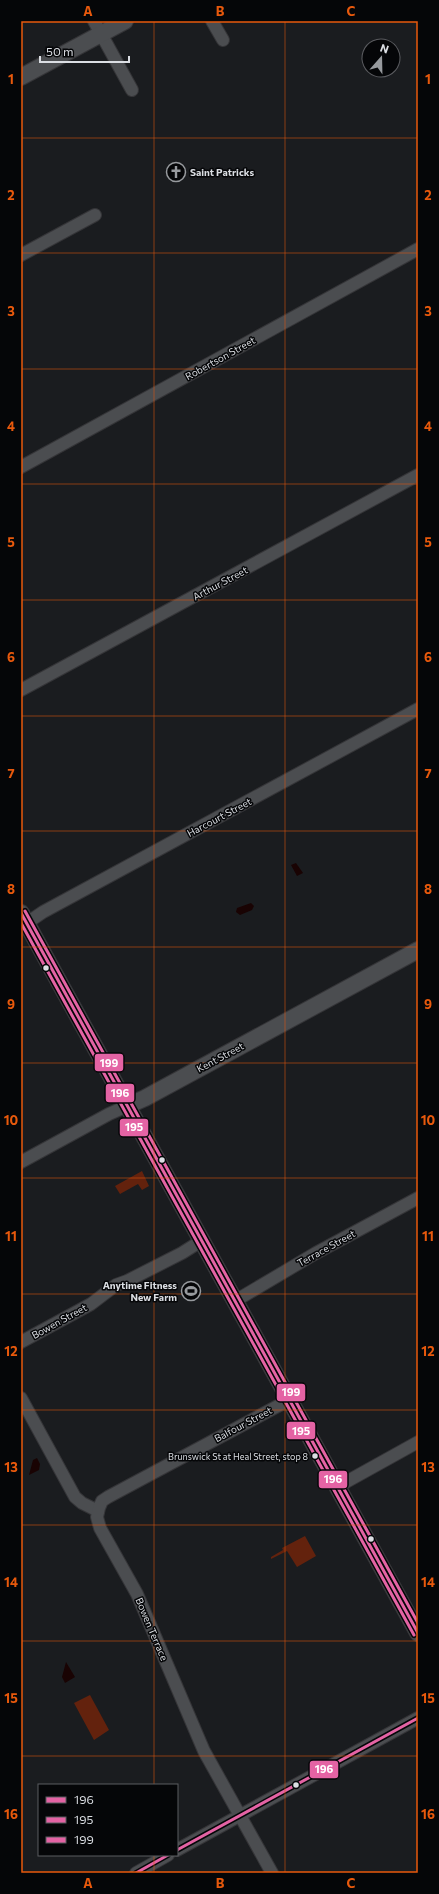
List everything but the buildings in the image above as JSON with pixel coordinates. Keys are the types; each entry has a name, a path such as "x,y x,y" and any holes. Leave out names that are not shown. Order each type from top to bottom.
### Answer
{"main road":[{"path":"21,77 97,27 125,21"},
{"path":"23,922 127,1106 418,1634"},
{"name":"Kent Street","path":"127,1106 146,1098 418,950"}],"street":[{"path":"212,21 223,40"},
{"path":"97,27 132,90"},
{"path":"21,255 95,215"},
{"name":"Robertson Street","path":"21,467 418,249"},
{"name":"Arthur Street","path":"21,690 418,475"},
{"name":"Harcourt Street","path":"23,922 418,709"},
{"name":"Kent Street","path":"21,1162 109,1114 127,1106"},
{"name":"Terrace Street","path":"235,1301 310,1256 418,1198"},
{"name":"Bowen Street","path":"21,1342 91,1304 116,1285 128,1281 182,1254 201,1241"},
{"path":"21,1398 75,1497 85,1505 98,1511"},
{"name":"Balfour Street","path":"98,1511 102,1501 108,1497 289,1400"},
{"path":"337,1487 418,1442"},
{"name":"Bowen Terrace","path":"98,1511 100,1528 138,1594 192,1725 272,1873"},
{"path":"178,1849 418,1718"},
{"path":"136,1873 166,1856"}],"shaded area":[{"path":"296,863 303,873 297,876 291,865"},
{"path":"251,903 254,906 252,910 240,915 236,912 237,908"},
{"path":"142,1171 149,1186 142,1190 138,1184 120,1194 115,1186"},
{"path":"37,1458 40,1464 39,1470 29,1475 33,1460"},
{"path":"305,1536 316,1556 297,1567 287,1551 271,1559 271,1557 283,1550 282,1548"},
{"path":"66,1662 75,1677 65,1683 62,1677"},
{"path":"90,1695 109,1730 94,1740 74,1703"}],"transit line":[{"name":"199","path":"25,911 418,1623"},
{"name":"196","path":"21,913 418,1633"},
{"name":"195","path":"21,923 414,1635"},
{"name":"196","path":"178,1849 418,1718"},
{"name":"196","path":"136,1873 166,1856"}],"place":[{"name":"Saint Patricks","path":"176,172"},
{"name":"Anytime Fitness New Farm","path":"191,1291"},
{"name":"Brunswick St at Heal Street, stop 8","path":"315,1456"}]}
